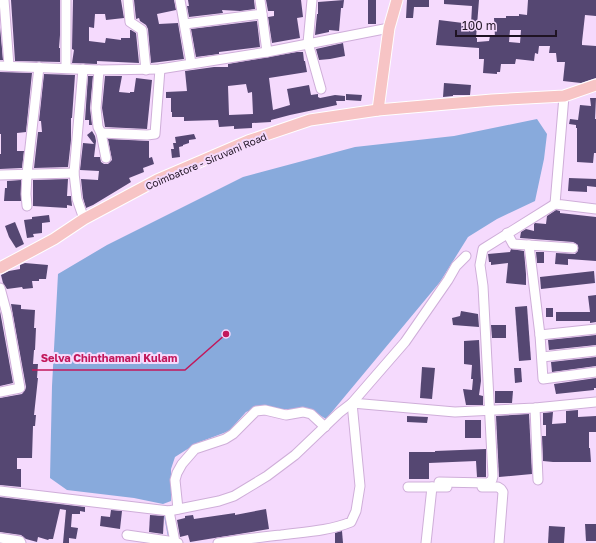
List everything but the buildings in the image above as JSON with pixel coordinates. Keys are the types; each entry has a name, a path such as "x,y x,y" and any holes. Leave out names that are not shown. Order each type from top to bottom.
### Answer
{"main road":[{"path":"378,110 389,28 397,0"},
{"name":"Coimbatore - Siruvani Road","path":"0,268 54,239 84,218 157,180 248,141 310,120 378,110 492,100 564,96 596,85"}],"street":[{"path":"4,0 4,66 99,70 160,69 267,52 389,28"},
{"path":"66,0 66,68"},
{"path":"128,0 130,22 142,30 146,70"},
{"path":"180,0 191,63"},
{"path":"260,0 267,52"},
{"path":"312,0 308,43 321,89"},
{"path":"185,24 262,14"},
{"path":"27,206 27,174 39,67"},
{"path":"83,69 74,173 77,199 84,218"},
{"path":"101,133 155,134 160,69"},
{"path":"99,70 96,108 98,127 101,133 106,158"},
{"path":"554,204 564,96"},
{"path":"0,175 74,173"},
{"path":"408,487 435,484 488,483 492,480 490,410 483,286 480,265 483,249 506,233 554,204 596,210"},
{"path":"506,233 513,244 573,248"},
{"path":"529,246 540,335 543,379 596,372"},
{"path":"0,491 174,510 219,501 244,491 295,455 352,403 405,342 456,266 466,256"},
{"path":"0,288 7,314 20,388 0,392"},
{"path":"540,335 596,329"},
{"path":"542,356 596,352"},
{"path":"352,403 455,412 535,408 596,402"},
{"path":"218,543 257,537 317,531 339,527 351,522 356,511 360,486 352,403"},
{"path":"535,408 538,480"},
{"path":"127,535 177,543 174,510 175,480 182,464 194,449 225,440 256,411 265,410 286,415 303,412 311,414 325,427"},
{"path":"426,543 435,484"},
{"path":"435,484 498,487 501,489 499,543"},
{"path":"0,538 20,541 20,543"}],"water":[{"path":"537,119 547,134 544,159 535,201 497,219 468,237 440,282 326,419 310,409 281,409 263,406 246,412 229,431 197,443 175,457 171,469 171,501 163,504 134,498 67,490 50,478 52,386 58,274 107,245 243,177 355,147 454,136"}],"waterway":[{"path":"165,516 169,537"}],"place":[{"name":"Selva Chinthamani Kulam","path":"226,334"}]}
